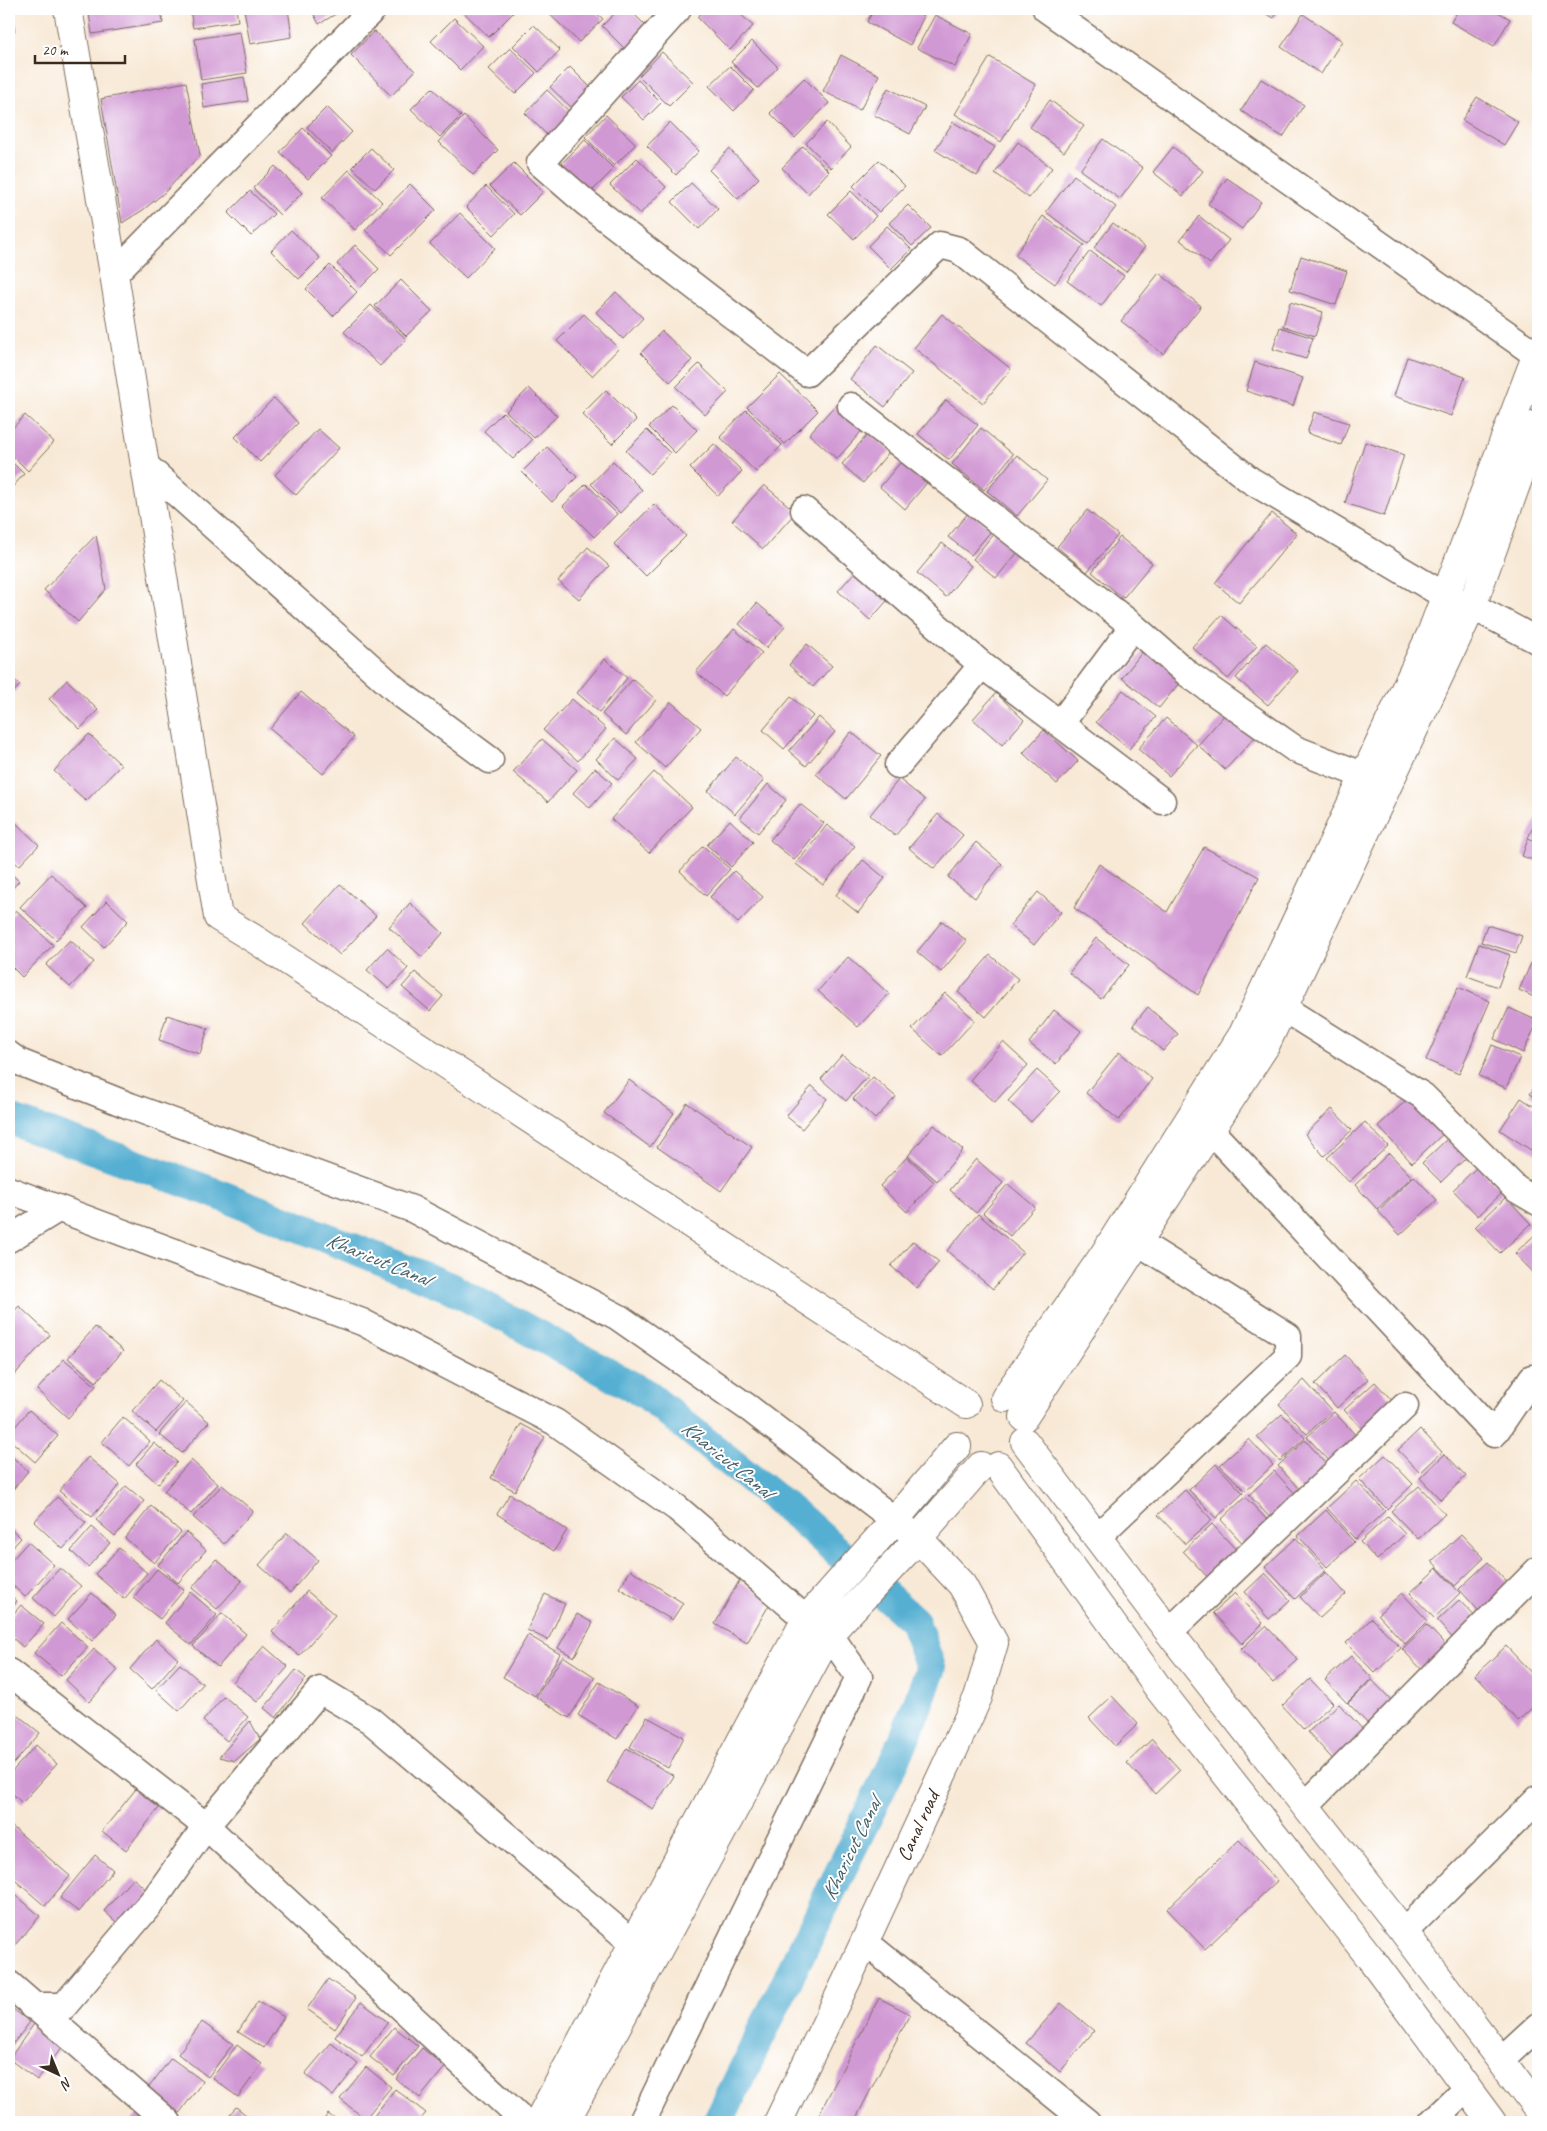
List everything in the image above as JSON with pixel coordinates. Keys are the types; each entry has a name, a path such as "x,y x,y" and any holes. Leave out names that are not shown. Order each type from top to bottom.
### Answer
{"street":[{"path":"68,9 114,274 218,917 966,1404"},
{"path":"114,274 373,9"},
{"path":"678,9 540,163 586,203 807,373 940,244 959,250 1250,480 1447,597 1472,606 1538,641"},
{"path":"1005,1398 1103,1256 1243,1034 1431,634 1447,597 1538,354 1046,9"},
{"path":"851,406 1133,626 1188,674 1295,749 1364,776"},
{"path":"1538,424 1472,606 1265,1046 1138,1242 1024,1429 1019,1453 1010,1461 990,1466 974,1464 964,1457 957,1446 954,1435 954,1424 958,1413 976,1397 987,1394 998,1395 1018,1407 1024,1429 1097,1537 1404,1932 1538,2110"},
{"path":"145,466 402,695 490,760"},
{"path":"804,510 982,665 1162,801"},
{"path":"1061,723 1133,626"},
{"path":"898,766 982,665"},
{"path":"1282,1008 1423,1096 1516,1189 1538,1202"},
{"path":"9,1056 19,1062 130,1106 412,1209 618,1317 750,1409 912,1545"},
{"path":"1211,1131 1494,1434 1536,1376"},
{"path":"9,1190 362,1322 554,1422 677,1508 806,1619 829,1634 859,1677 642,2122"},
{"path":"9,1239 58,1209"},
{"path":"1097,1537 1288,1356 1288,1336 1138,1242"},
{"path":"1169,1632 1405,1406"},
{"path":"538,2122 806,1619 889,1527 957,1446"},
{"path":"565,2122 829,1634 912,1545 990,1466"},
{"path":"990,1466 1159,1689 1372,1960 1492,2122"},
{"name":"Canal road","path":"778,2122 978,1696 994,1644 962,1585 912,1545"},
{"path":"1306,1805 1538,1570"},
{"path":"1159,1689 1193,1662"},
{"path":"9,1672 206,1826 525,2122"},
{"path":"32,2006 64,2006 156,1897 206,1826 320,1690 370,1720 633,1943"},
{"path":"1404,1932 1538,1799"},
{"path":"864,1942 1087,2122"},
{"path":"9,1984 32,2006 168,2122"},
{"path":"1501,2060 1538,2026"},
{"path":"1432,2122 1467,2088"}],"building":[{"path":"9,9 11,9 15,32 9,33"},
{"path":"116,9 161,9 163,23 92,34 89,13"},
{"path":"190,9 236,9 238,21 193,28"},
{"path":"244,9 288,9 292,37 250,44"},
{"path":"311,9 344,9 319,24"},
{"path":"460,9 511,9 514,12 489,37"},
{"path":"548,9 592,9 603,19 579,42 546,11"},
{"path":"619,9 629,9 650,30 628,52 602,26"},
{"path":"706,9 735,9 753,26 730,50 697,17"},
{"path":"874,9 910,9 924,16 910,45 867,22"},
{"path":"1257,9 1280,9 1274,18"},
{"path":"1459,9 1493,9 1510,19 1494,47 1451,22"},
{"path":"1303,14 1342,41 1321,74 1281,47"},
{"path":"935,15 972,34 955,67 917,48"},
{"path":"454,18 483,46 460,70 431,41"},
{"path":"534,25 560,50 539,72 513,46"},
{"path":"374,31 415,71 391,96 351,55"},
{"path":"240,32 247,73 201,80 195,39"},
{"path":"752,41 778,67 758,88 731,62"},
{"path":"510,48 536,73 515,94 489,69"},
{"path":"662,52 693,82 669,106 639,76"},
{"path":"841,55 879,75 860,110 823,91"},
{"path":"990,57 1036,85 1001,142 955,114"},
{"path":"730,66 754,90 734,111 709,86"},
{"path":"570,67 595,92 576,112 550,87"},
{"path":"244,77 248,101 204,108 201,84"},
{"path":"804,78 829,103 795,138 770,113"},
{"path":"1261,79 1304,105 1283,137 1241,111"},
{"path":"638,80 661,103 644,120 621,97"},
{"path":"186,82 200,155 164,193 143,210 122,223 101,99"},
{"path":"432,88 461,116 440,137 411,109"},
{"path":"888,88 925,107 910,134 874,115"},
{"path":"547,90 574,116 551,139 525,113"},
{"path":"1477,97 1518,122 1504,145 1462,120"},
{"path":"1050,100 1084,126 1064,152 1030,127"},
{"path":"327,107 352,132 332,153 307,127"},
{"path":"606,115 636,144 614,166 585,137"},
{"path":"464,116 498,150 473,175 439,142"},
{"path":"670,122 699,151 676,175 647,146"},
{"path":"827,122 851,147 831,168 806,143"},
{"path":"953,122 995,147 977,176 935,150"},
{"path":"303,128 331,156 308,179 280,152"},
{"path":"1103,139 1143,168 1120,199 1080,170"},
{"path":"585,140 614,169 587,196 558,167"},
{"path":"1018,142 1052,168 1029,198 995,173"},
{"path":"803,146 829,171 808,194 782,168"},
{"path":"1173,147 1203,171 1183,196 1153,172"},
{"path":"371,148 394,170 375,189 352,167"},
{"path":"729,149 759,178 738,199 709,170"},
{"path":"637,158 666,187 640,214 610,185"},
{"path":"879,160 905,186 879,212 853,186"},
{"path":"514,163 543,192 520,215 490,186"},
{"path":"275,166 302,193 280,215 253,188"},
{"path":"349,170 382,202 355,230 322,198"},
{"path":"1074,175 1116,207 1088,244 1046,212"},
{"path":"1227,178 1261,202 1242,229 1208,204"},
{"path":"691,183 718,209 699,229 672,202"},
{"path":"410,184 436,210 391,255 365,230"},
{"path":"486,186 514,214 494,235 466,207"},
{"path":"250,191 274,214 251,236 228,213"},
{"path":"851,191 876,216 854,239 828,214"},
{"path":"908,205 931,228 912,246 889,223"},
{"path":"460,213 495,248 466,278 430,244"},
{"path":"1043,216 1084,245 1055,284 1015,255"},
{"path":"1199,216 1229,240 1210,264 1180,240"},
{"path":"1113,223 1145,247 1126,272 1094,248"},
{"path":"887,226 911,249 891,269 868,246"},
{"path":"291,230 320,258 299,279 271,251"},
{"path":"355,245 379,269 361,287 337,264"},
{"path":"1090,251 1124,276 1101,306 1067,281"},
{"path":"1301,256 1347,271 1336,305 1290,290"},
{"path":"330,265 357,292 333,316 306,289"},
{"path":"1159,273 1201,306 1163,354 1121,321"},
{"path":"401,280 432,311 406,336 375,306"},
{"path":"616,292 643,318 623,339 596,312"},
{"path":"1290,302 1323,312 1315,336 1283,326"},
{"path":"371,305 406,339 380,366 344,332"},
{"path":"584,314 619,348 592,376 557,341"},
{"path":"942,314 1011,369 983,403 914,348"},
{"path":"1280,327 1313,338 1306,359 1273,349"},
{"path":"662,331 692,360 670,382 641,353"},
{"path":"877,345 912,373 885,407 850,379"},
{"path":"1407,357 1465,377 1451,416 1394,396"},
{"path":"1255,362 1303,378 1293,406 1246,391"},
{"path":"699,364 728,392 705,415 676,387"},
{"path":"780,374 818,411 785,444 747,407"},
{"path":"529,388 557,416 534,438 506,411"},
{"path":"606,390 636,420 612,444 582,414"},
{"path":"274,398 298,423 260,462 235,437"},
{"path":"946,400 978,425 949,460 918,434"},
{"path":"838,402 866,426 837,459 809,434"},
{"path":"672,405 697,430 675,453 649,427"},
{"path":"746,410 782,445 756,472 720,437"},
{"path":"503,412 532,440 513,459 484,431"},
{"path":"1314,412 1349,423 1341,445 1307,433"},
{"path":"25,415 54,442 28,471 9,452 9,432"},
{"path":"981,428 1013,454 984,490 952,464"},
{"path":"318,429 339,448 296,495 275,475"},
{"path":"647,430 670,453 650,474 626,451"},
{"path":"869,433 890,451 863,483 842,464"},
{"path":"1365,442 1404,455 1384,516 1345,503"},
{"path":"714,444 742,471 718,496 690,468"},
{"path":"547,447 577,477 552,502 522,472"},
{"path":"1017,455 1047,480 1017,516 987,491"},
{"path":"904,458 930,479 905,509 880,487"},
{"path":"9,459 24,474 9,491"},
{"path":"613,461 642,490 620,513 591,484"},
{"path":"586,484 617,514 594,537 563,506"},
{"path":"764,485 796,512 763,549 732,521"},
{"path":"654,504 686,536 646,576 614,544"},
{"path":"1087,510 1118,535 1087,572 1057,547"},
{"path":"970,511 992,530 971,555 948,537"},
{"path":"1272,513 1297,534 1239,603 1215,583"},
{"path":"996,531 1019,551 996,578 973,559"},
{"path":"96,535 106,589 78,622 44,590"},
{"path":"1120,537 1152,563 1123,598 1092,572"},
{"path":"942,543 971,566 946,597 917,573"},
{"path":"588,547 609,566 579,599 558,581"},
{"path":"861,565 894,593 870,620 838,591"},
{"path":"757,603 785,627 766,648 739,624"},
{"path":"1221,615 1257,646 1228,679 1192,647"},
{"path":"734,629 762,653 724,696 696,672"},
{"path":"1266,643 1298,671 1268,705 1236,678"},
{"path":"807,644 832,666 813,687 789,665"},
{"path":"1147,646 1184,677 1159,708 1122,678"},
{"path":"605,659 627,678 599,712 577,693"},
{"path":"9,675 20,685 9,697"},
{"path":"633,679 656,700 626,735 602,714"},
{"path":"67,680 98,710 80,729 49,699"},
{"path":"1123,690 1156,717 1129,749 1096,722"},
{"path":"301,692 354,737 323,774 270,729"},
{"path":"996,693 1024,720 1002,745 973,719"},
{"path":"791,697 813,716 784,749 763,730"},
{"path":"572,699 606,729 578,761 543,730"},
{"path":"671,702 701,728 665,768 636,742"},
{"path":"1227,712 1255,737 1225,770 1198,745"},
{"path":"819,717 835,732 806,766 789,751"},
{"path":"1166,718 1197,745 1169,776 1138,749"},
{"path":"1044,730 1078,761 1057,784 1023,753"},
{"path":"851,732 881,756 846,799 816,774"},
{"path":"89,734 121,765 86,801 54,771"},
{"path":"615,738 638,759 618,780 596,759"},
{"path":"542,739 577,770 548,802 513,772"},
{"path":"736,757 764,780 735,814 708,791"},
{"path":"595,768 612,783 590,808 573,793"},
{"path":"654,772 692,807 649,853 611,819"},
{"path":"899,779 925,800 895,836 870,815"},
{"path":"768,784 786,800 758,833 740,818"},
{"path":"800,804 824,823 794,860 770,840"},
{"path":"938,814 963,835 934,869 909,848"},
{"path":"1538,818 1538,842 1528,838"},
{"path":"730,820 753,842 731,867 707,845"},
{"path":"15,822 39,845 19,866 9,856 9,828"},
{"path":"827,825 855,846 823,885 796,864"},
{"path":"1528,839 1538,843 1538,862 1522,856"},
{"path":"976,842 1002,864 975,898 948,877"},
{"path":"703,846 730,869 706,896 680,871"},
{"path":"1204,847 1259,877 1198,995 1074,908 1099,864 1167,912"},
{"path":"863,860 885,878 858,913 836,895"},
{"path":"734,871 763,897 738,923 710,897"},
{"path":"9,872 19,881 9,892"},
{"path":"51,874 87,908 56,940 20,907"},
{"path":"340,884 376,916 340,955 305,923"},
{"path":"1038,892 1061,912 1034,945 1010,925"},
{"path":"107,901 128,921 104,947 83,927"},
{"path":"410,903 443,933 422,957 389,927"},
{"path":"16,910 53,945 22,977 9,964 9,918"},
{"path":"942,921 967,941 941,972 917,952"},
{"path":"1487,925 1522,936 1516,953 1481,942"},
{"path":"1096,938 1129,965 1101,999 1069,973"},
{"path":"70,940 94,962 70,987 46,965"},
{"path":"1479,944 1510,955 1498,987 1467,976"},
{"path":"387,948 408,968 389,989 367,970"},
{"path":"990,955 1018,979 986,1017 958,992"},
{"path":"848,957 889,994 858,1027 818,991"},
{"path":"1533,959 1538,961 1538,999 1519,990"},
{"path":"415,972 443,996 430,1011 402,987"},
{"path":"1458,987 1490,1001 1459,1074 1426,1060"},
{"path":"945,993 975,1020 942,1056 912,1029"},
{"path":"1148,1007 1178,1034 1163,1051 1133,1025"},
{"path":"1509,1008 1538,1021 1523,1053 1494,1039"},
{"path":"1054,1010 1081,1031 1056,1064 1029,1043"},
{"path":"167,1015 208,1028 200,1054 159,1040"},
{"path":"1003,1042 1028,1065 995,1102 970,1080"},
{"path":"1492,1045 1520,1057 1506,1088 1479,1076"},
{"path":"1119,1052 1152,1079 1119,1120 1086,1093"},
{"path":"842,1055 868,1076 846,1101 821,1079"},
{"path":"1037,1070 1060,1091 1031,1122 1008,1101"},
{"path":"873,1077 896,1097 875,1119 853,1099"},
{"path":"629,1080 674,1113 650,1147 604,1113"},
{"path":"1538,1081 1538,1099 1530,1094"},
{"path":"812,1086 827,1099 802,1129 786,1116"},
{"path":"1410,1097 1444,1133 1412,1163 1378,1126"},
{"path":"1521,1098 1538,1109 1537,1154 1500,1130"},
{"path":"687,1103 752,1147 721,1191 657,1147"},
{"path":"1332,1109 1352,1130 1324,1156 1305,1134"},
{"path":"1365,1122 1388,1146 1349,1182 1327,1158"},
{"path":"934,1125 963,1150 937,1181 908,1156"},
{"path":"1447,1139 1466,1158 1441,1182 1422,1163"},
{"path":"1389,1153 1412,1177 1377,1209 1355,1185"},
{"path":"907,1157 934,1182 907,1212 880,1186"},
{"path":"976,1159 1003,1183 976,1213 950,1190"},
{"path":"1478,1166 1503,1192 1478,1216 1453,1190"},
{"path":"1414,1176 1437,1200 1400,1235 1378,1211"},
{"path":"1008,1184 1035,1207 1010,1236 983,1213"},
{"path":"1506,1197 1531,1224 1500,1253 1475,1227"},
{"path":"978,1214 1023,1252 993,1289 947,1251"},
{"path":"1538,1232 1538,1278 1515,1253"},
{"path":"913,1241 939,1262 917,1288 891,1266"},
{"path":"19,1306 50,1335 9,1381 9,1317"},
{"path":"95,1327 123,1351 96,1382 68,1358"},
{"path":"1345,1355 1368,1379 1337,1408 1315,1384"},
{"path":"64,1359 96,1386 68,1418 37,1390"},
{"path":"159,1380 183,1401 156,1432 132,1411"},
{"path":"1304,1380 1332,1411 1307,1434 1279,1404"},
{"path":"1375,1382 1398,1407 1368,1435 1344,1410"},
{"path":"186,1402 209,1422 182,1453 159,1434"},
{"path":"29,1410 58,1436 35,1462 9,1439 9,1434"},
{"path":"1334,1412 1362,1442 1335,1467 1307,1437"},
{"path":"1282,1414 1305,1438 1280,1461 1257,1437"},
{"path":"123,1417 150,1441 129,1466 102,1442"},
{"path":"521,1424 545,1437 515,1491 491,1478"},
{"path":"1420,1429 1442,1452 1420,1473 1398,1450"},
{"path":"1249,1439 1273,1465 1245,1491 1220,1465"},
{"path":"1305,1440 1333,1471 1306,1496 1278,1466"},
{"path":"154,1443 177,1462 158,1484 136,1464"},
{"path":"9,1454 28,1471 9,1494"},
{"path":"1445,1454 1466,1476 1441,1500 1420,1478"},
{"path":"1385,1455 1413,1484 1387,1509 1359,1479"},
{"path":"88,1457 120,1484 92,1517 59,1491"},
{"path":"191,1460 218,1484 191,1514 164,1491"},
{"path":"1216,1464 1243,1493 1216,1518 1189,1490"},
{"path":"1274,1471 1302,1501 1277,1525 1249,1495"},
{"path":"1356,1481 1385,1511 1355,1539 1327,1508"},
{"path":"222,1485 253,1511 224,1544 193,1517"},
{"path":"126,1486 144,1501 115,1536 96,1520"},
{"path":"1419,1486 1445,1514 1418,1539 1391,1511"},
{"path":"1185,1490 1212,1520 1185,1544 1158,1515"},
{"path":"510,1494 567,1530 554,1551 497,1514"},
{"path":"57,1497 86,1523 63,1549 34,1522"},
{"path":"1245,1497 1275,1528 1250,1551 1221,1520"},
{"path":"151,1506 181,1532 154,1563 125,1538"},
{"path":"1326,1510 1354,1542 1327,1567 1298,1536"},
{"path":"1388,1516 1405,1534 1377,1560 1360,1542"},
{"path":"1212,1524 1243,1557 1214,1584 1183,1551"},
{"path":"9,1527 21,1538 9,1551"},
{"path":"92,1527 110,1543 88,1567 71,1551"},
{"path":"186,1532 206,1550 178,1583 158,1565"},
{"path":"287,1533 318,1560 290,1593 259,1565"},
{"path":"1461,1534 1484,1558 1455,1586 1432,1561"},
{"path":"1296,1538 1326,1570 1295,1599 1265,1567"},
{"path":"28,1542 54,1565 25,1597 9,1582 9,1563"},
{"path":"119,1548 147,1573 124,1599 95,1574"},
{"path":"216,1559 242,1581 217,1609 192,1588"},
{"path":"1488,1562 1514,1590 1485,1618 1459,1589"},
{"path":"60,1568 81,1586 54,1617 33,1598"},
{"path":"1437,1568 1460,1593 1434,1618 1410,1593"},
{"path":"157,1569 184,1590 160,1619 133,1598"},
{"path":"631,1570 683,1603 672,1620 619,1588"},
{"path":"1326,1572 1346,1594 1320,1618 1300,1597"},
{"path":"1265,1573 1290,1600 1269,1619 1245,1592"},
{"path":"739,1581 772,1600 747,1643 715,1624"},
{"path":"307,1591 335,1615 299,1656 272,1632"},
{"path":"190,1592 217,1615 191,1645 165,1623"},
{"path":"92,1593 116,1615 92,1641 68,1619"},
{"path":"1235,1593 1263,1623 1242,1644 1213,1613"},
{"path":"1402,1593 1428,1621 1405,1644 1378,1614"},
{"path":"9,1594 17,1601 9,1610"},
{"path":"545,1594 565,1604 548,1640 527,1630"},
{"path":"1459,1600 1481,1623 1458,1644 1437,1621"},
{"path":"21,1605 44,1624 23,1647 9,1635 9,1619"},
{"path":"222,1613 246,1634 218,1667 193,1646"},
{"path":"577,1614 593,1623 574,1657 558,1648"},
{"path":"1372,1618 1401,1648 1375,1673 1346,1643"},
{"path":"61,1623 88,1647 61,1676 34,1653"},
{"path":"1427,1625 1453,1653 1429,1677 1402,1649"},
{"path":"1266,1626 1298,1660 1273,1683 1241,1649"},
{"path":"528,1635 560,1654 535,1696 503,1677"},
{"path":"156,1639 178,1659 152,1689 130,1669"},
{"path":"264,1646 288,1667 257,1702 233,1682"},
{"path":"1506,1646 1538,1680 1538,1702 1518,1721 1475,1675"},
{"path":"94,1649 118,1670 89,1702 66,1680"},
{"path":"563,1656 595,1677 569,1718 536,1697"},
{"path":"1351,1656 1372,1678 1347,1703 1325,1680"},
{"path":"180,1664 203,1684 179,1711 156,1690"},
{"path":"296,1670 306,1678 276,1718 264,1708"},
{"path":"1310,1679 1333,1703 1304,1730 1282,1706"},
{"path":"1372,1680 1398,1707 1374,1730 1348,1703"},
{"path":"599,1682 638,1706 617,1739 578,1715"},
{"path":"224,1696 248,1717 227,1741 203,1721"},
{"path":"1112,1696 1138,1724 1115,1746 1089,1718"},
{"path":"1339,1704 1368,1735 1337,1764 1308,1732"},
{"path":"9,1708 40,1733 9,1769"},
{"path":"647,1717 684,1737 668,1768 630,1747"},
{"path":"250,1721 260,1739 235,1761 219,1757"},
{"path":"1152,1739 1180,1770 1155,1794 1127,1763"},
{"path":"36,1745 57,1764 22,1803 9,1790 9,1775"},
{"path":"627,1748 674,1776 653,1809 607,1782"},
{"path":"136,1789 159,1808 126,1850 102,1831"},
{"path":"9,1824 70,1876 45,1906 9,1875"},
{"path":"1239,1840 1277,1881 1205,1949 1167,1909"},
{"path":"95,1855 113,1870 79,1912 60,1898"},
{"path":"133,1878 153,1896 124,1929 104,1911"},
{"path":"9,1889 40,1916 15,1945 9,1940"},
{"path":"328,1979 356,1998 335,2029 307,2009"},
{"path":"879,1998 910,2014 854,2122 815,2122"},
{"path":"258,2001 284,2017 264,2048 238,2032"},
{"path":"361,2002 388,2022 362,2057 335,2037"},
{"path":"1061,2003 1094,2031 1060,2072 1026,2043"},
{"path":"9,2006 30,2022 9,2049"},
{"path":"202,2022 233,2044 208,2077 178,2054"},
{"path":"34,2024 63,2046 37,2080 9,2059"},
{"path":"394,2027 418,2046 394,2076 370,2057"},
{"path":"331,2043 358,2064 333,2096 305,2074"},
{"path":"237,2045 262,2064 238,2097 212,2078"},
{"path":"422,2048 445,2067 420,2098 396,2079"},
{"path":"171,2058 203,2081 175,2119 143,2095"},
{"path":"366,2067 391,2087 365,2119 340,2099"},
{"path":"395,2089 426,2113 418,2122 371,2122 370,2121"},
{"path":"236,2107 255,2122 223,2122"},
{"path":"141,2110 157,2122 131,2122"},
{"path":"328,2114 339,2122 322,2122"}],"waterway":[{"name":"Kharicut Canal","path":"9,1119 215,1193 449,1287 646,1394 802,1520 914,1621 931,1669 902,1745 718,2122"}]}
